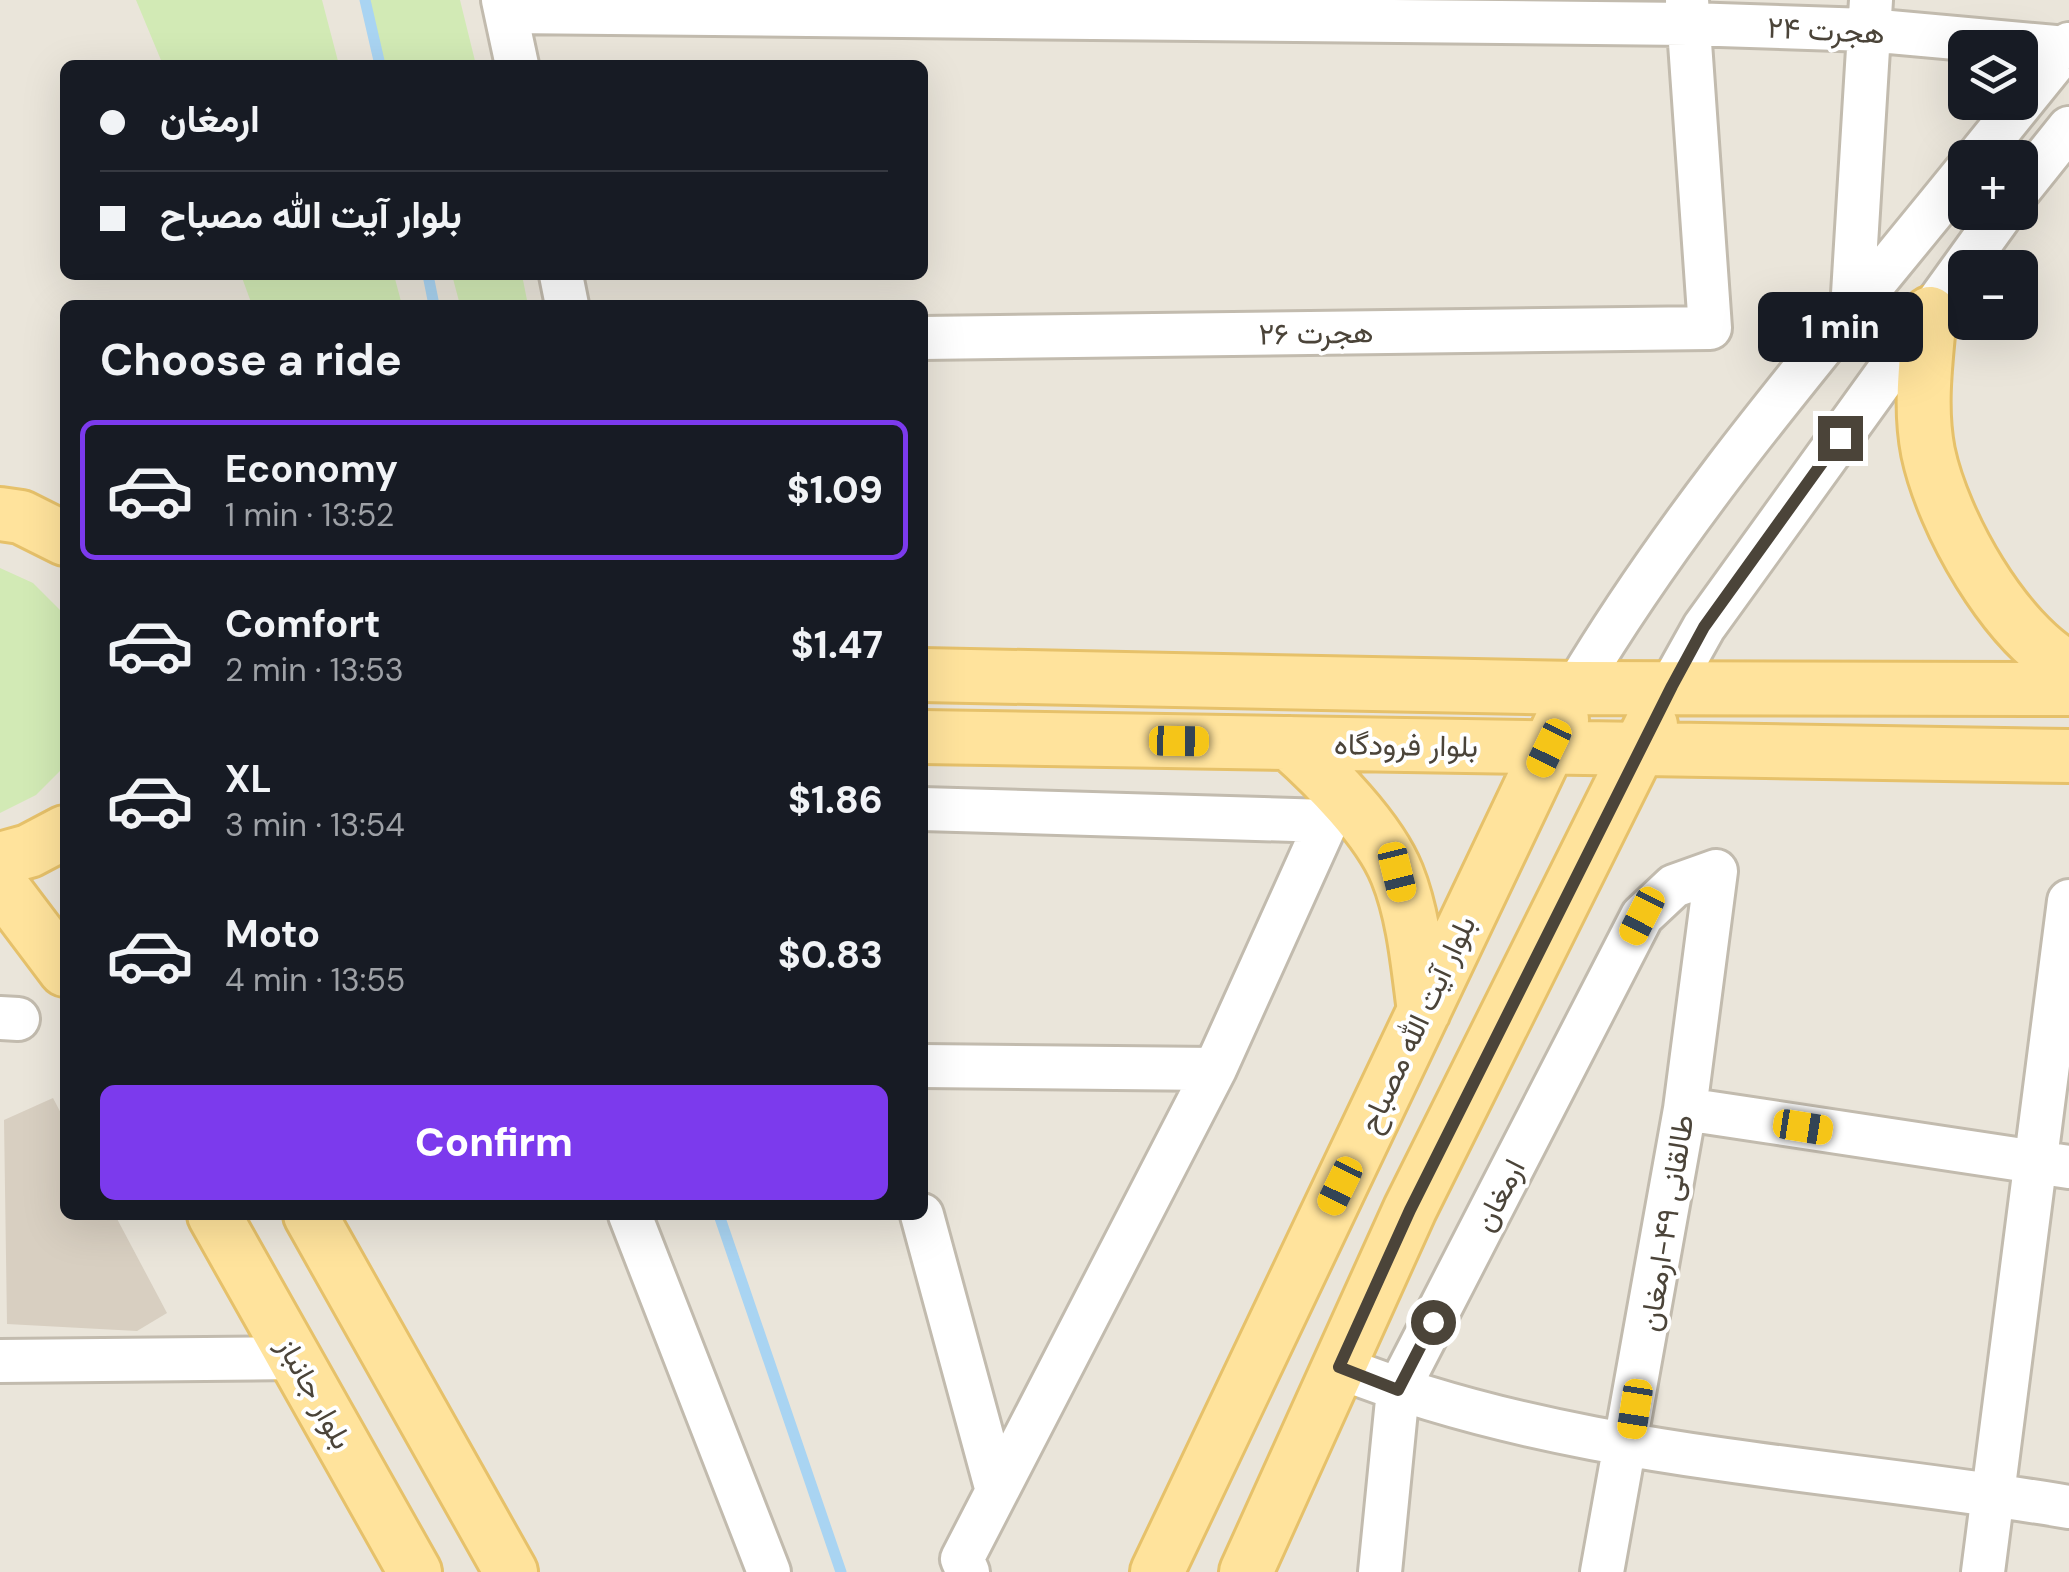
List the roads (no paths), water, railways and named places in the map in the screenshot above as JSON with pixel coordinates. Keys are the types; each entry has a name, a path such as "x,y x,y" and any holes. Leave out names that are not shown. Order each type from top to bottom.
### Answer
{"main road":[{"path":"1930,313 1922,395 1928,451 1940,493 1992,592 2024,631 2069,668"},
{"path":"0,514 21,517 60,536"},
{"name":"بلوار فرودگاه","path":"928,676 1576,688 2069,689"},
{"path":"1246,1572 1410,1210 1672,686"},
{"name":"بلوار آیت الله مصباح","path":"1157,1572 1576,688"},
{"name":"بلوار فرودگاه","path":"928,737 2069,756"},
{"path":"1289,743 1336,786 1397,872 1415,942 1424,1011"},
{"path":"0,858 29,852 60,835"},
{"path":"0,884 60,963"},
{"name":"بلوار جانباز","path":"217,1220 415,1572"},
{"path":"313,1220 510,1572"}],"street":[{"name":"هجرت ۲۴","path":"505,6 1869,15 2067,46"},
{"path":"505,6 517,60"},
{"name":"هجرت ۲۶","path":"928,338 1710,328 1688,12"},
{"path":"1852,310 1869,15"},
{"path":"1991,140 2067,46"},
{"path":"2038,167 2069,128"},
{"path":"2038,190 2069,184"},
{"path":"1576,688 1615,622 1725,469 1948,193"},
{"path":"1672,686 1704,627 1990,230"},
{"path":"928,809 1327,821 1215,1069 962,1558 968,1572"},
{"name":"طالقانی ۴۹-ارمغان","path":"1602,1572 1628,1446 1686,1109 1716,871"},
{"name":"ارمغان","path":"1380,1572 1398,1390 1642,916 1674,886 1716,871"},
{"path":"1983,1572 1993,1494 2053,1165 2069,902"},
{"path":"928,1066 1215,1069"},
{"path":"1686,1109 2053,1165"},
{"path":"632,1220 769,1572"},
{"path":"923,1220 997,1491"},
{"path":"0,1361 295,1358"},
{"path":"1339,1367 1398,1390 1628,1446 1993,1494 2069,1508"}],"waterway":[{"path":"365,0 379,60"},
{"path":"429,280 433,300"},
{"path":"721,1220 841,1572"}]}
